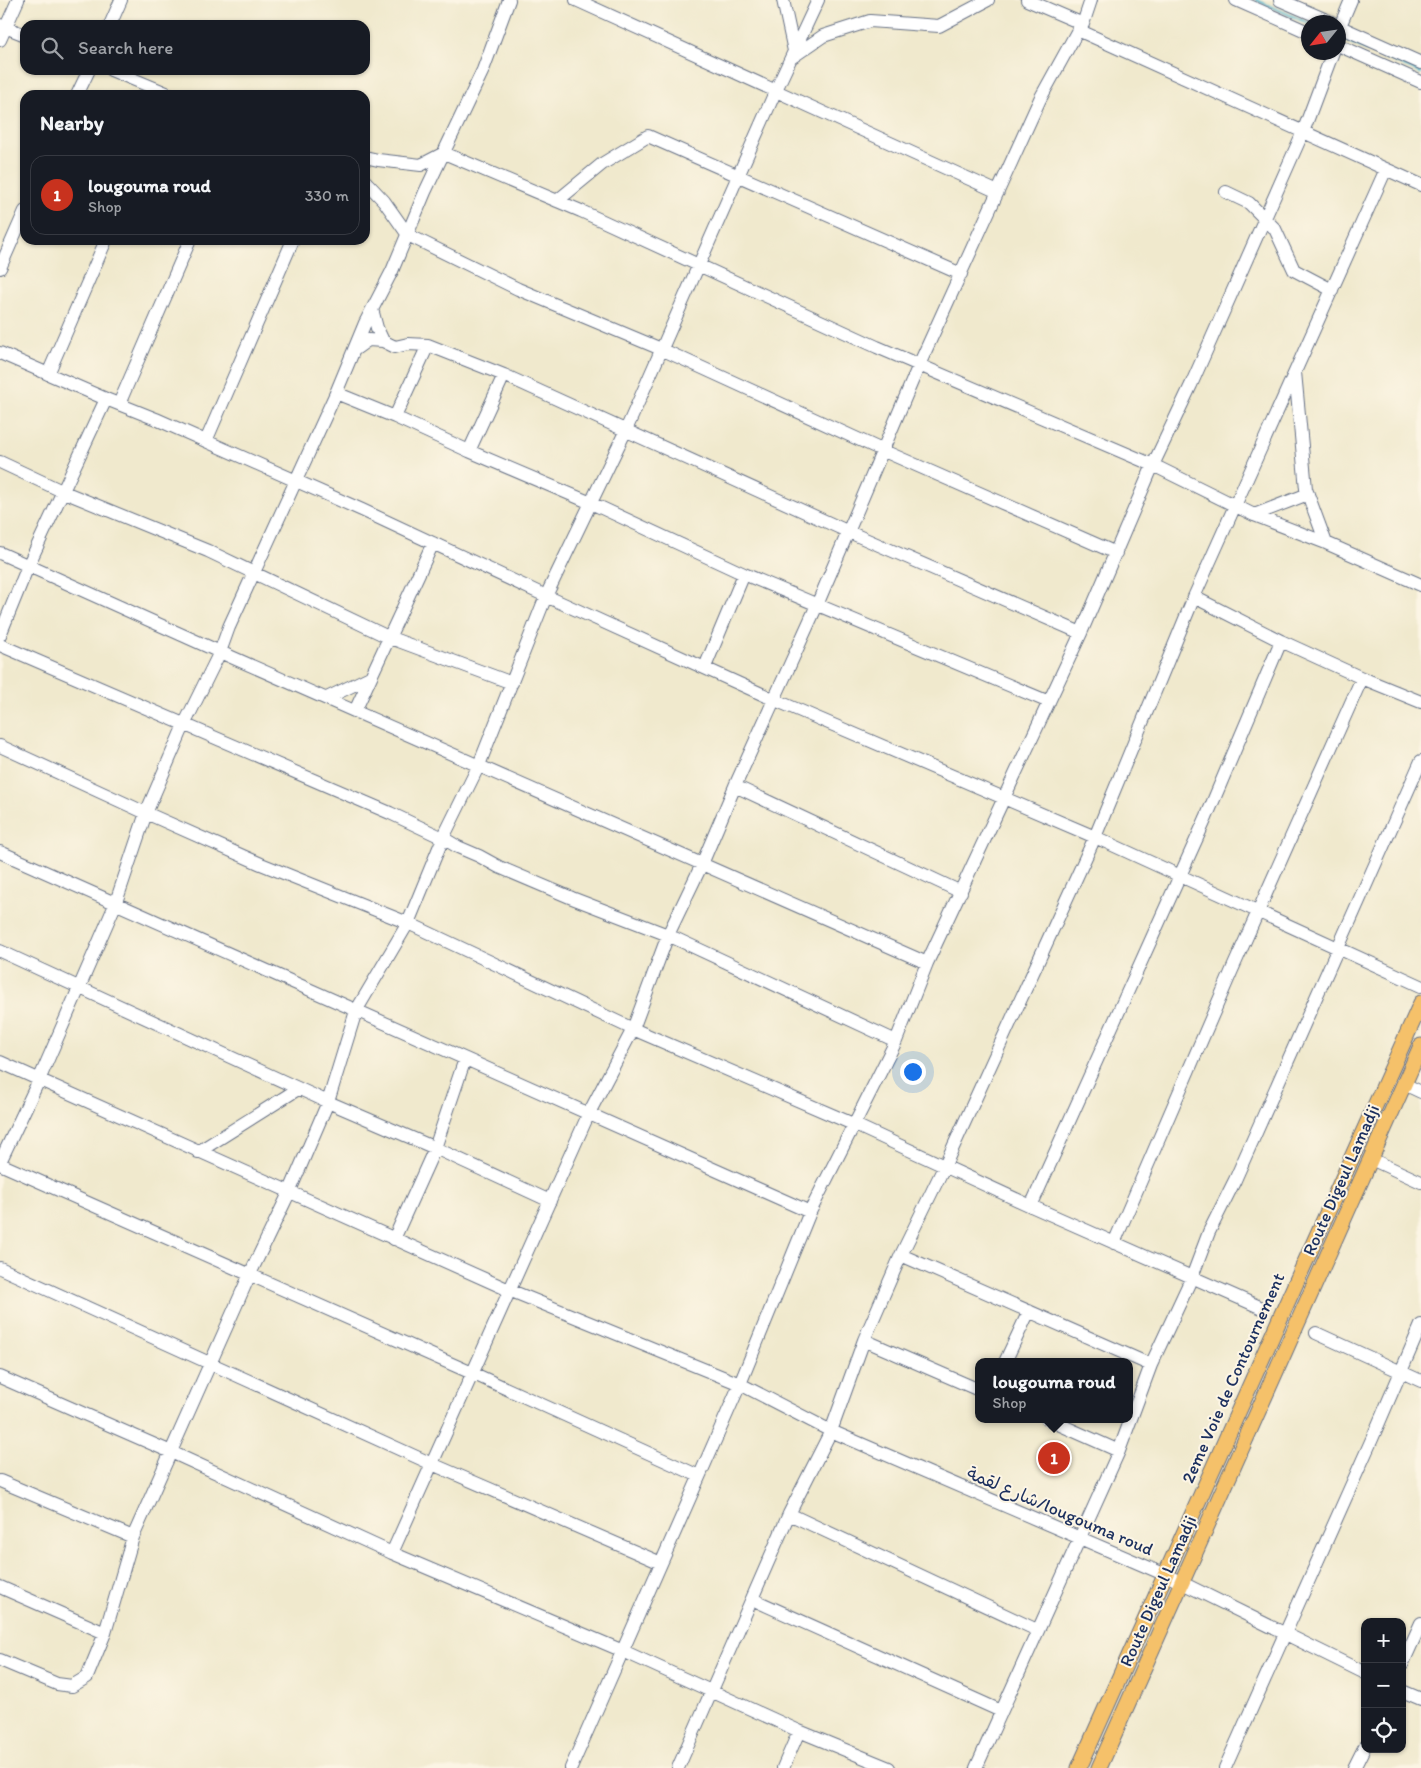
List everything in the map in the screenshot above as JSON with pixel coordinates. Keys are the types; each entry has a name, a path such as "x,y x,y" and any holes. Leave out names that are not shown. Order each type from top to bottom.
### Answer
{"main road":[{"name":"2eme Voie de Contournement","path":"1079,1768 1421,1003"},
{"name":"Route Digeul Lamadji","path":"1099,1768 1421,1046"}],"street":[{"path":"0,40 3,26 18,0"},
{"path":"112,20 121,0"},
{"path":"509,0 483,70 425,192 392,271 372,309 336,393 229,627 220,652 184,725 146,813 115,905 39,1080 0,1163 699,1476"},
{"path":"576,0 998,192"},
{"path":"783,0 793,54"},
{"path":"793,54 822,36 870,21 939,26 988,0"},
{"path":"1028,0 1303,132 1421,185"},
{"path":"392,1553 589,1113 633,1030 668,935 702,864 735,786 818,605 919,365 1040,99 1081,27 1091,0"},
{"path":"1236,0 1301,29"},
{"path":"1280,0 1314,15"},
{"path":"1342,15 1351,0"},
{"path":"0,1660 57,1684 72,1686 86,1677 105,1633 134,1537 170,1452 211,1365 250,1274 289,1193 328,1102 356,1011 408,923 443,838 479,765 546,596 626,430 793,54 814,1"},
{"path":"3,26 20,34"},
{"path":"1346,29 1421,62"},
{"path":"1346,49 1421,82"},
{"path":"571,1768 740,1384 810,1212 896,1041 927,963 1081,633 1153,465 1191,385 1303,132 1331,60"},
{"path":"79,90 87,75"},
{"path":"123,75 157,90"},
{"path":"557,201 602,164 648,136 739,175 882,241 961,274"},
{"path":"370,158 421,165 444,154 557,201 919,365 1153,465 1235,507 1326,543 1421,585"},
{"path":"678,1768 789,1514 831,1431 864,1340 901,1255 945,1165 1095,837 1194,597 1386,169"},
{"path":"370,186 384,201 408,236 518,289 661,349 884,452 1116,553"},
{"path":"1226,192 1249,204 1275,229 1294,270 1332,290"},
{"path":"0,268 20,222"},
{"path":"48,374 104,245"},
{"path":"119,404 188,245"},
{"path":"206,441 291,245"},
{"path":"372,309 376,328 383,341"},
{"path":"354,350 368,340 383,341 396,347 408,344 428,345 504,376 849,532 1081,633"},
{"path":"395,417 428,345"},
{"path":"0,353 295,480 776,700 1095,837 1421,986"},
{"path":"1295,371 1306,489 1326,543"},
{"path":"469,451 504,376"},
{"path":"336,393 591,503 744,574 1049,702"},
{"path":"0,636 28,566 106,399"},
{"path":"0,462 64,492 153,527 254,572 339,615 388,637 512,682"},
{"path":"1254,515 1308,494"},
{"path":"355,711 433,543"},
{"path":"0,553 220,652 927,963"},
{"path":"705,667 744,574"},
{"path":"1194,597 1281,641 1362,678 1421,702"},
{"path":"1031,1206 1179,876 1281,641"},
{"path":"0,644 327,786 443,838 499,867 572,898 668,935 896,1041"},
{"path":"327,698 370,677"},
{"path":"1114,1243 1232,970 1362,678"},
{"path":"0,746 261,864 408,923 633,1030 853,1124 1031,1206 1262,1308"},
{"path":"1133,1413 1151,1365 1192,1277 1209,1232 1235,1180 1421,761"},
{"path":"735,786 961,892"},
{"path":"0,852 115,905 810,1212"},
{"path":"0,951 298,1089 435,1148 550,1201"},
{"path":"394,1239 435,1148 464,1059"},
{"name":"شارع لقمة/lougouma roud","path":"0,1062 509,1290 740,1384 831,1431 1166,1575 1361,1670"},
{"path":"1404,1084 1421,1092"},
{"path":"198,1152 298,1089"},
{"path":"1370,1159 1421,1182"},
{"path":"901,1255 1151,1365"},
{"path":"0,1268 432,1464 661,1563"},
{"path":"1008,1358 1029,1311"},
{"path":"1225,1768 1421,1325"},
{"path":"1316,1333 1421,1381"},
{"path":"864,1340 975,1388"},
{"path":"0,1377 392,1553 623,1651 799,1731 886,1767"},
{"path":"1055,1423 1119,1451"},
{"path":"976,1768 1037,1630 1080,1539 1129,1423"},
{"path":"0,1480 134,1537"},
{"path":"789,1514 1037,1630"},
{"path":"0,1587 105,1633"},
{"path":"752,1599 1001,1711"},
{"path":"1402,1663 1421,1623"},
{"path":"1406,1693 1421,1699"},
{"path":"782,1768 799,1731"},
{"path":"1354,1768 1362,1753"}],"waterway":[{"path":"1256,0 1301,20"},
{"path":"1346,40 1421,73"}],"place":[{"name":"lougouma roud","path":"1054,1458"}]}
